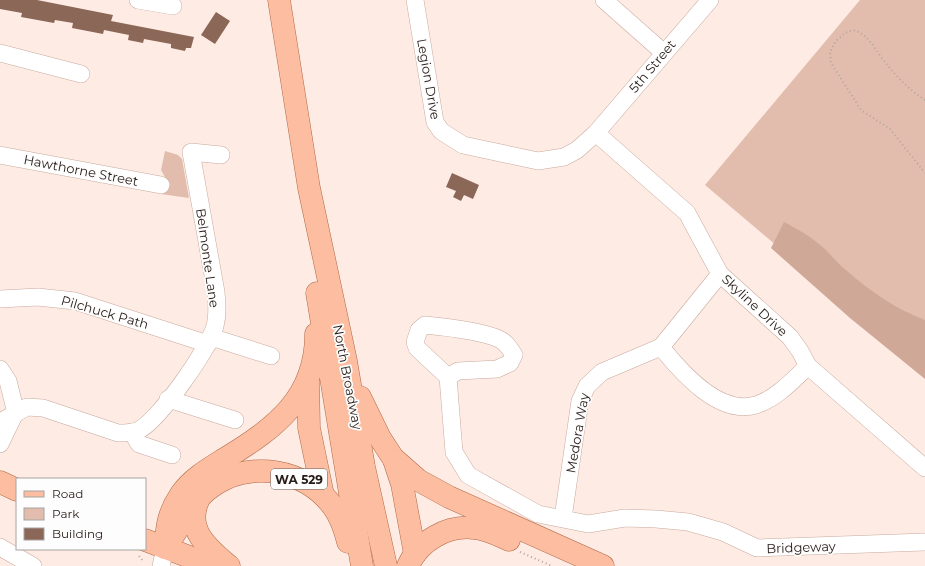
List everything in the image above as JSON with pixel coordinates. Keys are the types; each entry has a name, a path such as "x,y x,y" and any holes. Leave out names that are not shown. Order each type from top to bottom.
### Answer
{"main road":[{"name":"North Broadway","path":"279,0 309,188 346,361 364,467 386,566"},
{"name":"North Broadway","path":"309,188 315,279 362,566"},
{"path":"163,557 167,521 181,494 200,474 269,430 283,417 295,402 308,377 314,355 316,337 315,279"},
{"path":"346,361 366,410 380,438 393,458 402,484 412,560"},
{"path":"308,377 309,428 323,496"},
{"path":"393,458 418,480 437,491 603,566"},
{"name":"WA 529","path":"200,497 209,488 228,477 250,471 283,473 298,479 323,496 335,509 344,527 354,566"},
{"path":"0,482 16,490"},
{"path":"163,557 200,497"},
{"path":"200,497 195,509 194,519 199,536 207,548 229,566"},
{"path":"412,560 425,543 441,533 455,528 474,528 491,532 570,566"},
{"path":"146,541 163,557 213,566"}],"street":[{"path":"138,0 173,6"},
{"name":"Legion Drive","path":"415,0 435,122 452,139 463,145 538,161 564,157 577,150 596,133"},
{"path":"604,0 664,53"},
{"name":"5th Street","path":"596,133 710,0"},
{"path":"0,53 81,74"},
{"name":"Skyline Drive","path":"596,133 687,213 720,274 790,337 800,350 808,366 925,468"},
{"name":"Belmonte Lane","path":"132,432 139,430 152,420 192,369 209,341 215,326 217,309 216,292 192,152 221,155"},
{"name":"Hawthorne Street","path":"0,155 161,185"},
{"name":"Medora Way","path":"563,518 580,401 586,386 602,372 661,347 720,274"},
{"name":"Pilchuck Path","path":"0,299 38,297 58,298 209,341 271,356"},
{"path":"425,325 476,333 499,339 508,346 514,355 510,363 497,368 458,371 448,380 417,348 415,342 419,330 425,325"},
{"path":"661,347 679,369 714,398 732,405 751,406 770,398 784,389 808,366"},
{"path":"0,369 8,381 16,413 0,444"},
{"name":"Bridgeway","path":"448,380 454,452 468,474 538,514 588,524 625,518 688,522 723,532 757,548 925,542"},
{"path":"168,399 235,420"},
{"path":"0,423 27,407 43,408 118,433 132,432 139,444 172,455"},
{"path":"0,547 33,566"}],"path":[{"path":"925,100 909,89 884,62 866,36 853,30 845,33 836,41 830,52 831,63 861,110 890,129 925,173"}],"green space":[{"path":"860,0 925,0 925,371 705,185"},
{"path":"165,151 178,155 182,159 189,198 161,194 165,177 161,170"}],"shaded area":[{"path":"784,222 816,241 844,269 875,293 904,311 925,320 925,379 850,318 771,248"}],"building":[{"path":"0,0 37,0 113,15 111,21 194,37 191,48 186,48 185,51 171,48 171,44 144,39 143,43 128,40 129,35 104,30 103,34 72,28 73,23 55,20 54,23 21,17 22,13 0,9"},
{"path":"216,12 230,21 215,44 201,35"},
{"path":"452,173 479,185 473,199 464,195 461,201 453,197 456,191 446,187"}]}
